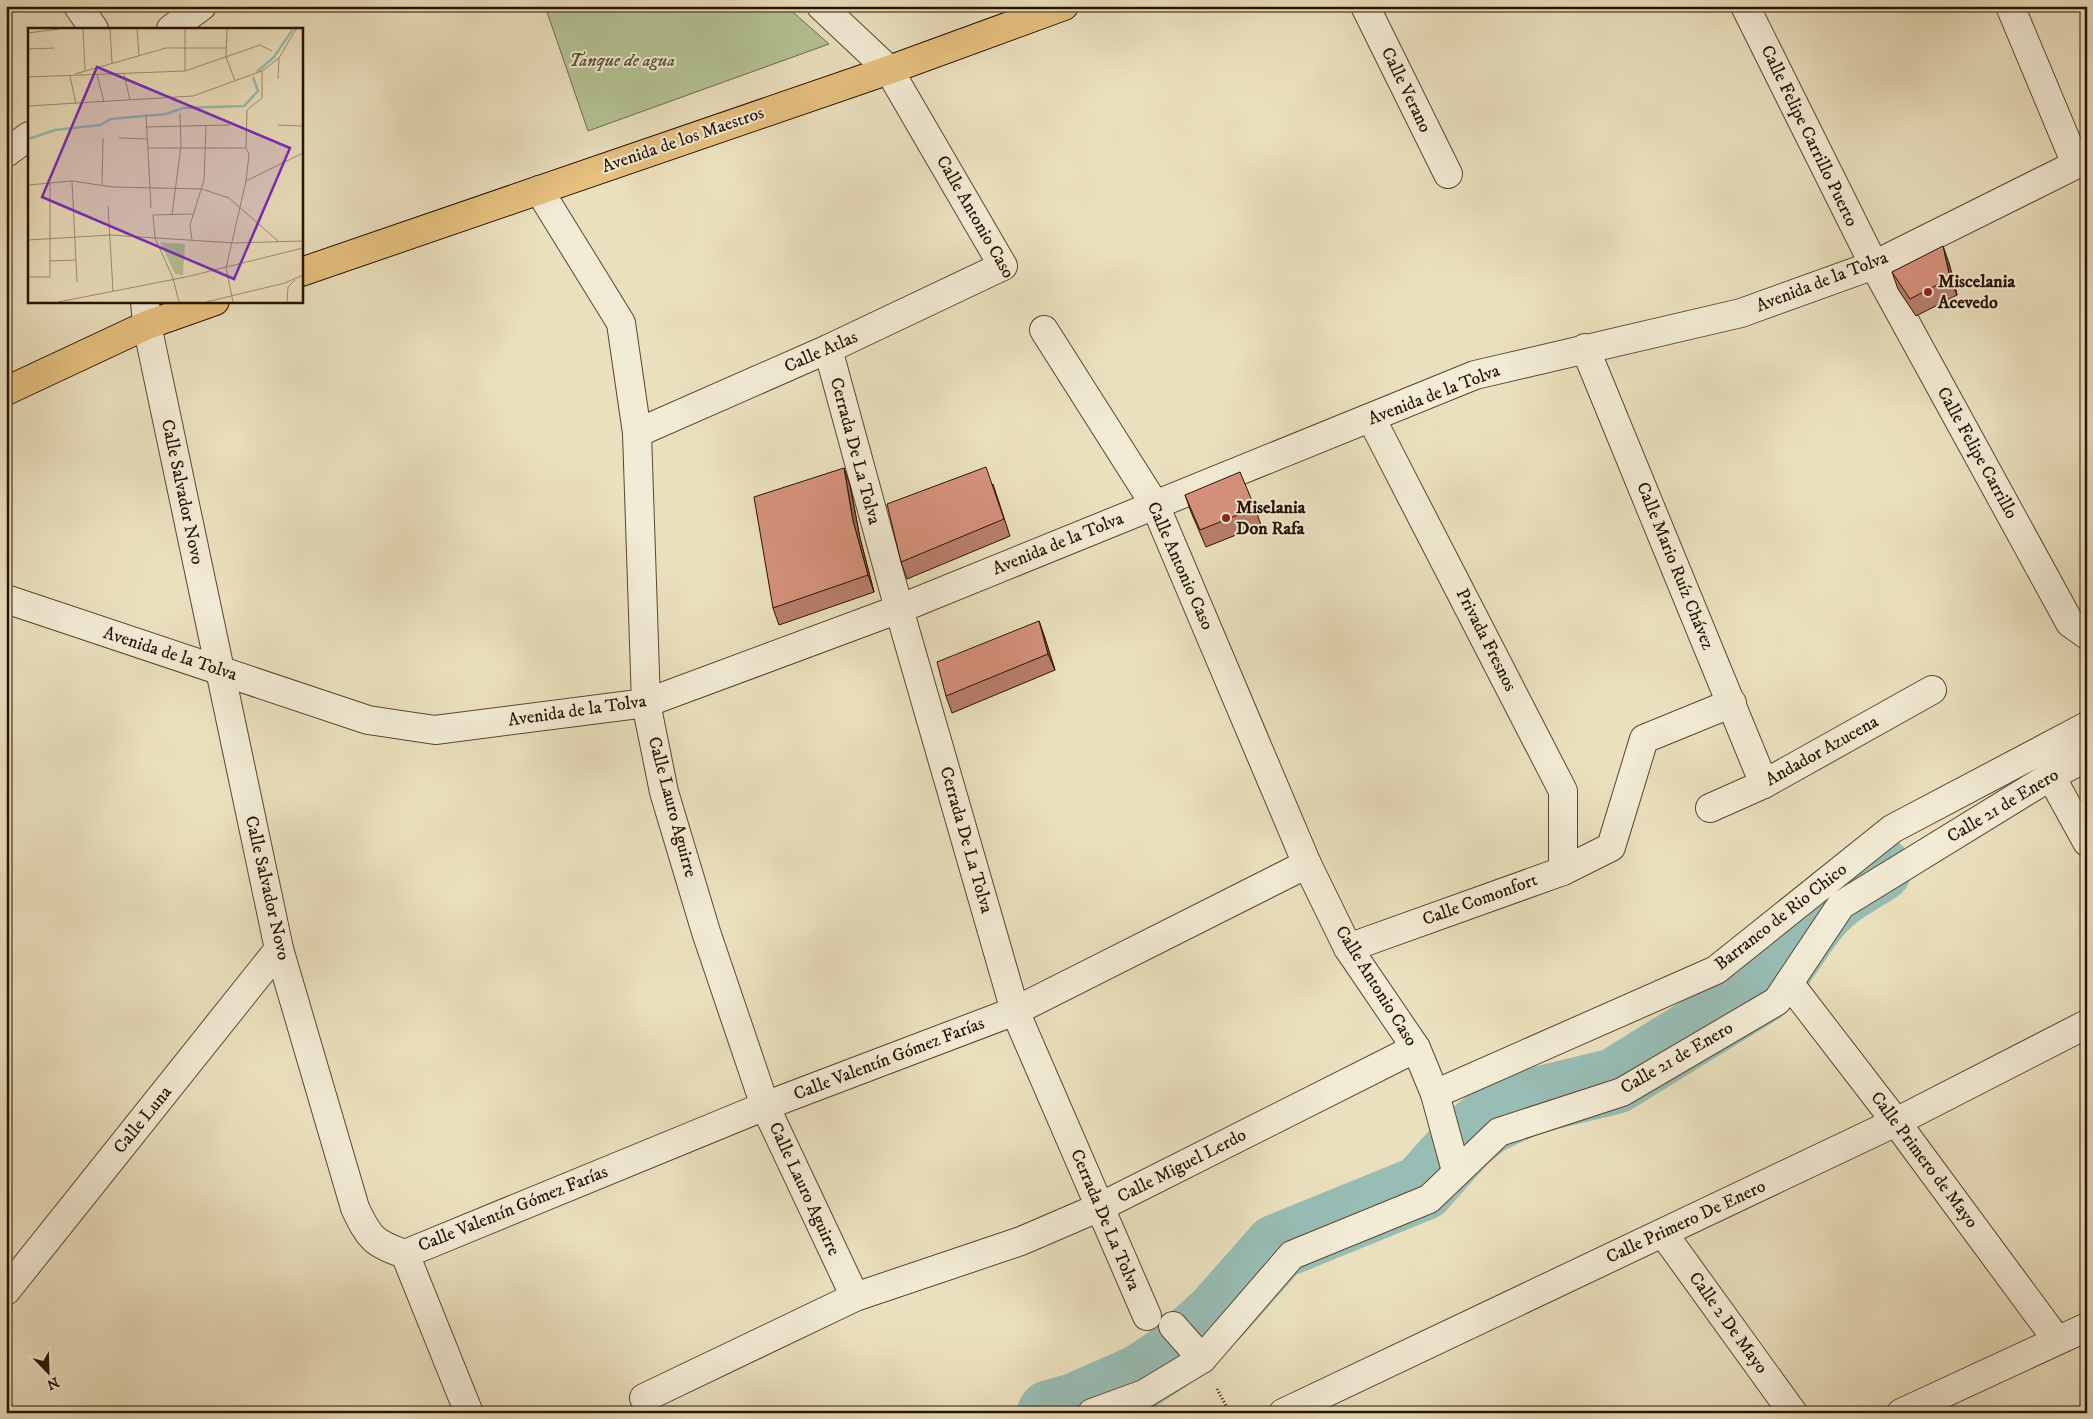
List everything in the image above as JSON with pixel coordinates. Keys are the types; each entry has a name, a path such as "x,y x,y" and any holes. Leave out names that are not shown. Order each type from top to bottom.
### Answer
{"main road":[{"name":"Avenida de los Maestros","path":"302,272 889,70 1064,6"},
{"path":"6,391 146,313 210,302"}],"street":[{"path":"78,6 93,28"},
{"path":"172,28 202,6"},
{"name":"Calle Antonio Caso","path":"821,6 889,70 1003,266"},
{"name":"Calle Verano","path":"1365,6 1448,174"},
{"name":"Calle Felipe Carrillo Puerto","path":"1745,6 1874,265"},
{"path":"2010,6 2081,161"},
{"path":"6,153 28,137"},
{"name":"Avenida de la Tolva","path":"6,599 368,720 435,730 646,703 899,609 1475,375 1741,313 1874,265 2081,161"},
{"name":"Calle Lauro Aguirre","path":"539,190 621,323 637,433 646,703 664,792 706,932 765,1106 856,1297"},
{"name":"Calle Felipe Carrillo","path":"1874,265 2070,623 2087,635"},
{"name":"Calle Atlas","path":"637,433 828,349 1003,266"},
{"name":"Calle Salvador Novo","path":"146,313 279,949 355,1208 365,1230 382,1247 405,1254"},
{"name":"Calle Antonio Caso","path":"1044,330 1155,505 1307,864 1348,948 1416,1048 1435,1094 1456,1171"},
{"name":"Calle Mario Ruíz Chávez","path":"1585,348 1764,784"},
{"name":"Cerrada De La Tolva","path":"828,349 899,609 1015,1011 1147,1316"},
{"name":"Privada Fresnos","path":"1371,418 1564,791 1563,871"},
{"name":"Andador Azucena","path":"1710,808 1764,784 1932,690"},
{"name":"Calle Comonfort","path":"1348,948 1563,871 1610,847 1644,739 1732,703"},
{"name":"Barranco de Rio Chico","path":"1435,1094 1716,970 1892,829 2087,726"},
{"name":"Calle 21 de Enero","path":"1202,1359 1292,1255 1429,1199 1456,1171 1499,1132 1622,1092 1777,1001 1841,905 2050,776 2087,757"},
{"path":"2054,782 2087,842"},
{"name":"Calle Valentín Gómez Farías","path":"405,1254 765,1106 1015,1011 1307,864"},
{"name":"Calle Luna","path":"6,1291 279,949"},
{"name":"Calle Primero de Mayo","path":"1789,983 1896,1122 2058,1340"},
{"name":"Calle Primero De Enero","path":"1283,1413 1896,1122 2087,1024"},
{"name":"Calle Miguel Lerdo","path":"644,1398 856,1297 1021,1241 1100,1207 1416,1048"},
{"name":"Calle 2 De Mayo","path":"1663,1233 1793,1413"},
{"path":"405,1254 469,1413"},
{"path":"1092,1413 1144,1394 1202,1359 1173,1326"},
{"path":"1901,1413 2087,1327"}],"green space":[{"name":"Tanque de agua","path":"545,6 786,6 829,44 588,131"}],"building":[{"path":"1943,246 1950,278 1910,299 1892,272"},
{"path":"986,467 1004,519 901,562 887,504"},
{"path":"844,468 853,521 868,575 773,608 754,497"},
{"path":"1240,472 1255,508 1200,530 1185,495"},
{"path":"1039,621 1048,654 946,696 937,662"}],"waterway":[{"path":"1050,1413 1075,1406 1139,1378 1168,1359 1217,1315 1277,1247 1422,1188 1465,1140 1487,1122 1529,1102 1615,1081 1761,991 1822,910 1842,893 1879,869"}],"place":[{"name":"Miscelania Acevedo","path":"1928,292"},
{"name":"Miselania Don Rafa","path":"1226,518"}]}
